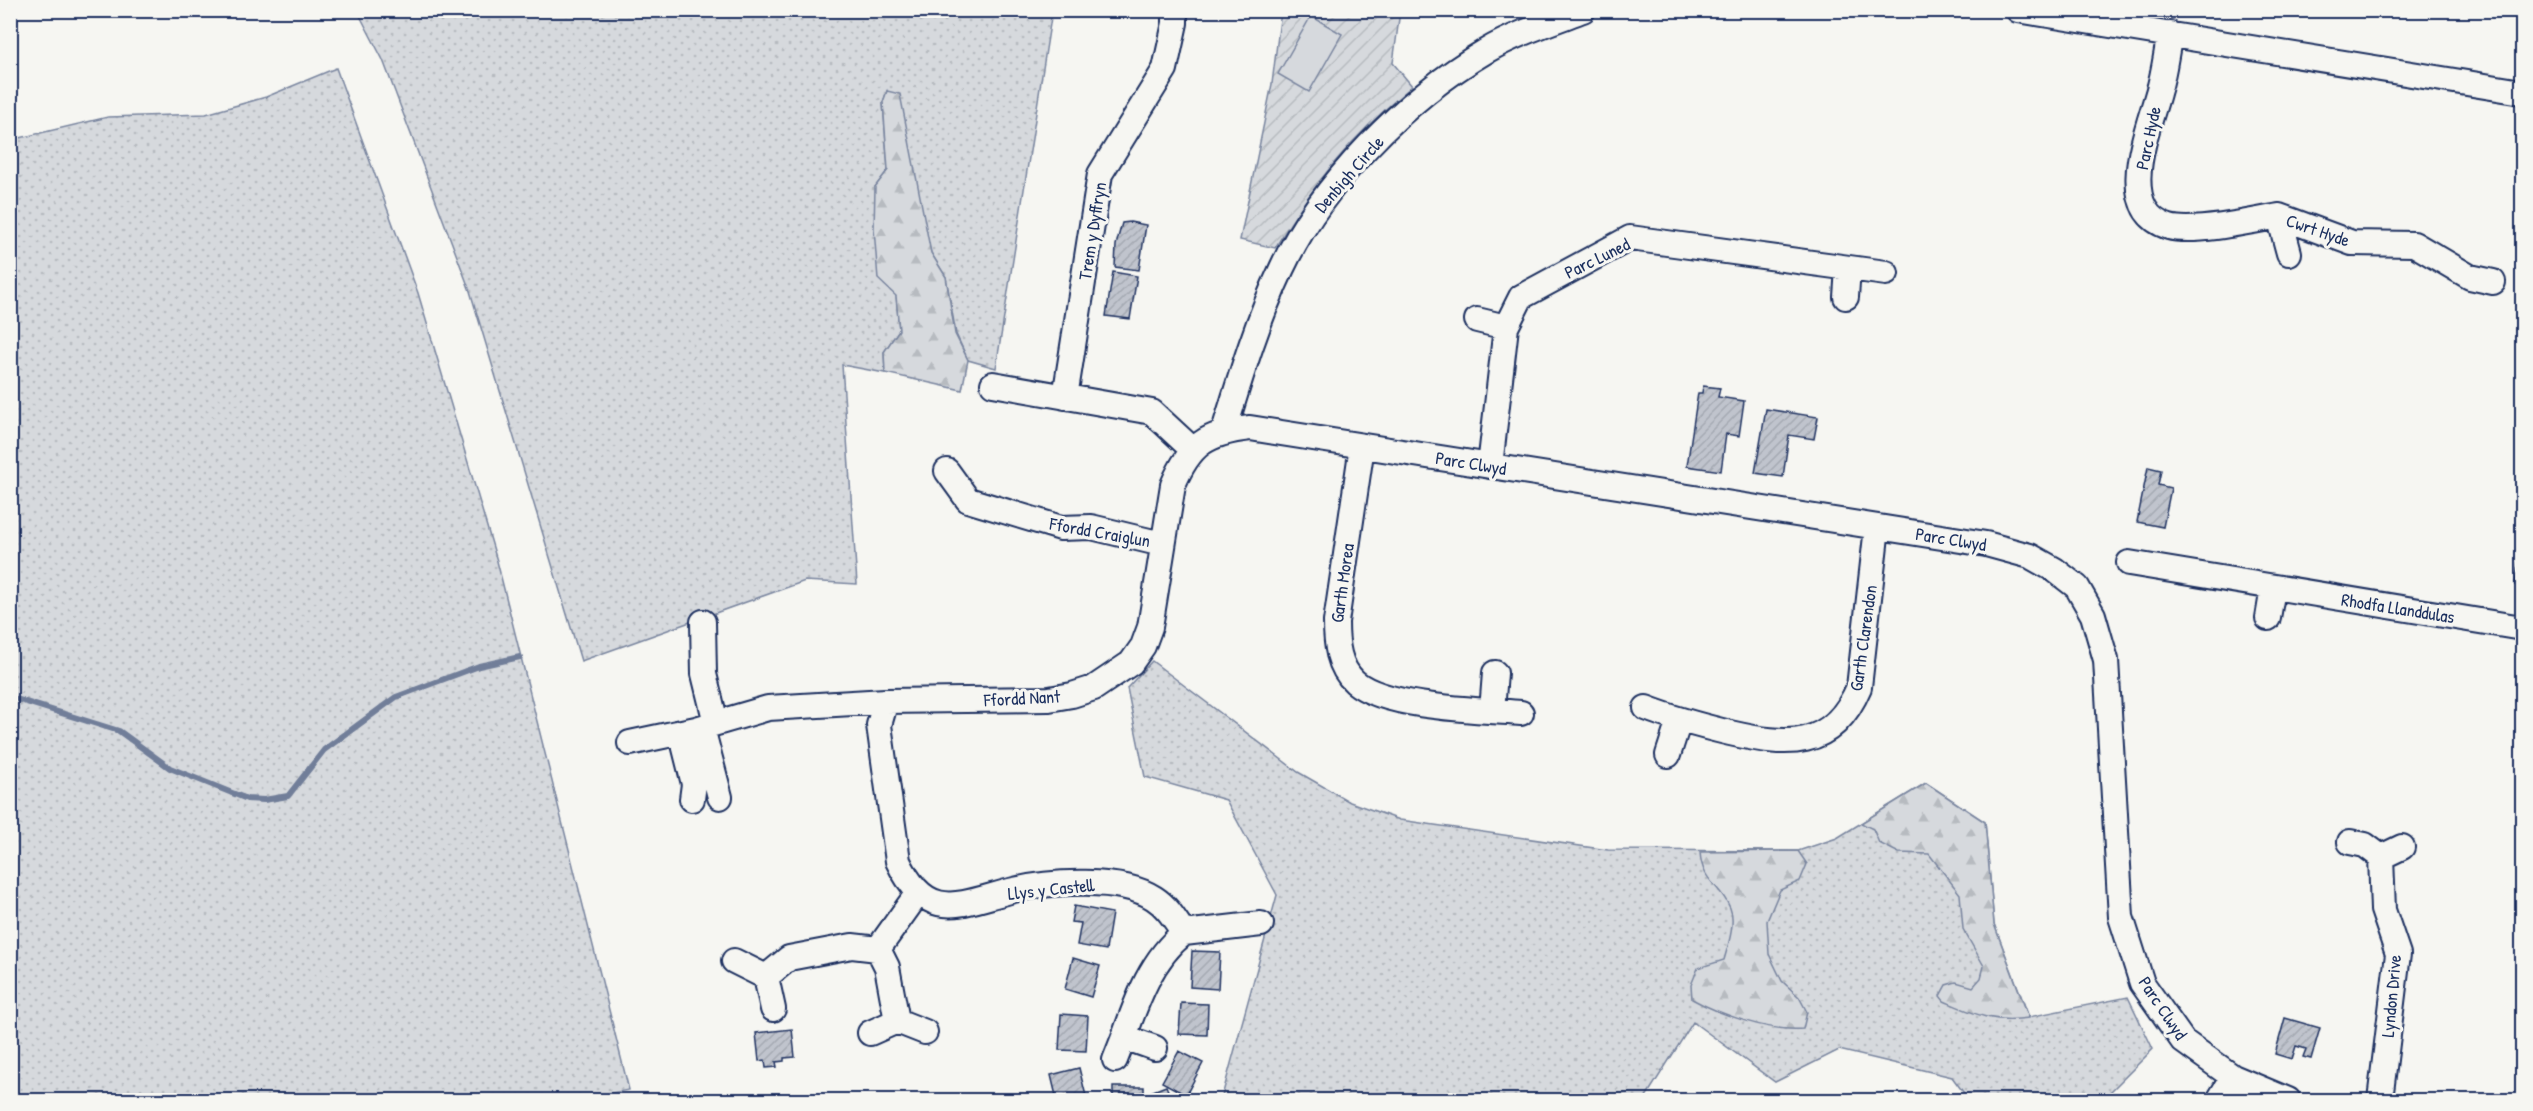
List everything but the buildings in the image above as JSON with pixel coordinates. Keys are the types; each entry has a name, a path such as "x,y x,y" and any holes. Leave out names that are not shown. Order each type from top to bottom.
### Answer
{"street":[{"name":"Trem y Dyffryn","path":"1065,397 1100,174 1165,69 1175,23 1174,10"},
{"name":"Denbigh Circle","path":"1224,431 1255,329 1283,265 1319,206 1367,150 1420,97 1487,51 1583,10"},
{"path":"2018,10 2523,92"},
{"name":"Parc Hyde","path":"2170,34 2159,91 2143,144 2138,188 2143,206 2154,220 2171,227 2225,226 2279,216"},
{"name":"Cwrt Hyde","path":"2279,216 2289,253"},
{"name":"Cwrt Hyde","path":"2279,216 2352,243 2415,244 2470,277 2493,282"},
{"name":"Parc Luned","path":"1490,466 1506,327 1521,297 1630,238 1886,273"},
{"path":"1846,297 1848,268"},
{"path":"1477,320 1506,327"},
{"path":"993,384 1152,412 1193,450"},
{"name":"Parc Clwyd","path":"1224,431 1250,428 1986,544 2030,556 2077,587 2093,615 2106,660 2121,917 2142,983 2183,1041 2233,1077 2288,1101"},
{"name":"Ffordd Nant","path":"630,743 700,728 768,708 886,701 1049,699 1094,688 1131,663 1143,646 1150,627 1173,485 1181,465 1193,450 1208,437 1224,431"},
{"name":"Garth Morea","path":"1362,446 1336,622 1336,645 1341,660 1353,680 1372,693 1394,700 1521,713"},
{"name":"Ffordd Craiglun","path":"947,471 965,508 1061,528 1091,527 1162,544"},
{"name":"Garth Clarendon","path":"1646,708 1678,721 1771,742 1795,742 1819,734 1839,720 1852,704 1859,687 1877,527"},
{"name":"Rhodfa Llanddulas","path":"2129,563 2523,628"},
{"path":"2268,618 2273,588"},
{"path":"692,799 704,674 703,622"},
{"path":"1492,711 1495,673"},
{"path":"878,949 918,893 906,878 898,861 879,725 886,701"},
{"path":"1668,755 1678,721"},
{"path":"700,728 720,797"},
{"name":"Lyndon Drive","path":"2350,842 2391,852 2383,910 2398,954 2380,1101"},
{"name":"Llys y Castell","path":"918,893 941,903 962,906 1016,889 1070,884 1100,884 1132,888 1154,897 1169,911 1184,933"},
{"path":"1115,1060 1138,998 1172,942 1184,933 1261,924"},
{"path":"766,977 789,958 852,946 878,949"},
{"path":"878,949 887,967 897,1021"},
{"path":"734,961 766,977"},
{"path":"766,977 773,1009"},
{"path":"870,1033 897,1021 925,1032"},
{"path":"1124,1037 1155,1048"},
{"path":"2219,1101 2233,1077"}],"green space":[{"path":"360,10 1052,11 996,368 968,360 956,334 946,277 931,253 887,91 883,102 888,170 875,187 896,295 899,330 884,352 885,373 842,365 857,584 805,581 581,661 470,291 383,60 358,12"},
{"path":"1281,11 1400,11 1393,63 1412,86 1371,123 1336,161 1305,201 1275,248 1240,240 1272,84"},
{"path":"1311,16 1342,34 1309,92 1278,74"},
{"path":"336,68 418,293 497,561 629,1090 572,1100 11,1100 11,140 108,117 206,114 266,97"},
{"path":"887,91 900,94 931,253 946,277 955,334 968,360 962,390 885,373 884,352 899,330 896,296 878,279 874,229 875,187 888,170 883,102"},
{"path":"1152,661 1298,772 1350,802 1400,820 1608,850 1798,851 1837,838 1926,783 1985,822 1994,924 2029,1017 2128,997 2153,1049 2102,1100 1969,1100 1952,1077 1839,1050 1775,1082 1693,1022 1644,1100 1221,1100 1277,895 1226,800 1145,777 1127,688"},
{"path":"1926,783 1985,822 1994,924 2029,1018 1985,1017 1944,1001 1940,996 1946,985 1956,982 1973,987 1981,978 1984,966 1963,929 1960,894 1929,854 1899,853 1879,843 1873,829 1861,823"},
{"path":"1798,851 1807,864 1800,881 1780,890 1767,921 1769,954 1782,981 1799,997 1807,1012 1803,1029 1776,1028 1746,1021 1692,999 1691,985 1698,968 1724,960 1732,927 1730,908 1704,870 1700,852"}],"waterway":[{"path":"10,697 119,731 170,768 247,799 264,800 288,796 324,750 396,697 479,666 520,657"}]}
